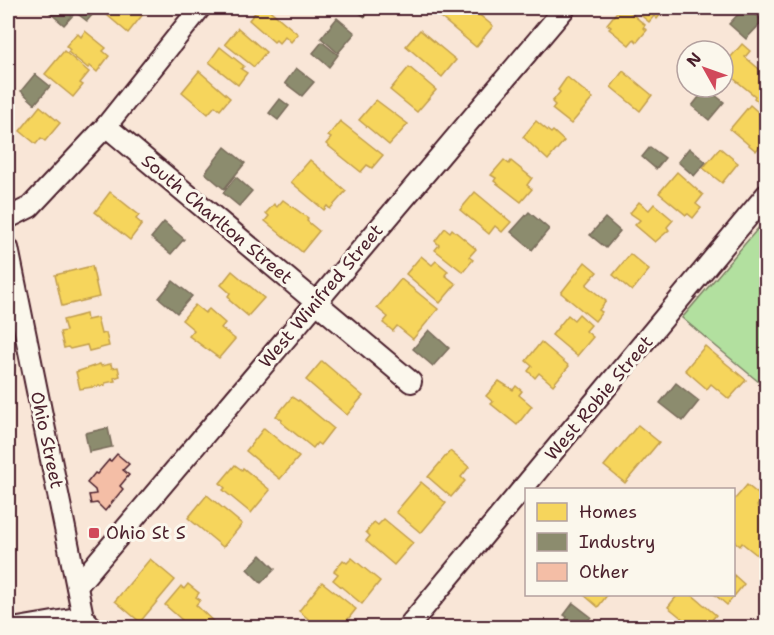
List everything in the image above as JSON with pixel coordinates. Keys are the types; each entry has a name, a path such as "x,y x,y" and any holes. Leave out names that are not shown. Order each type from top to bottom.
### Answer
{"street":[{"path":"8,218 30,207 106,126 200,8"},
{"name":"West Winifred Street","path":"77,586 566,8"},
{"name":"South Charlton Street","path":"106,126 411,382"},
{"name":"West Robie Street","path":"407,627 766,195"},
{"name":"Ohio Street","path":"8,248 77,586 88,622"},
{"path":"18,627 88,622"}],"green space":[{"path":"766,219 766,388 682,318"}],"building: Homes":[{"path":"103,8 138,8 144,13 128,33 101,10"},
{"path":"259,8 267,8 298,34 291,42 285,36 279,43 276,40 274,42 249,20"},
{"path":"447,8 471,8 493,26 476,47 440,17"},
{"path":"495,8 508,8 503,14"},
{"path":"620,8 623,10 625,8 645,25 643,28 647,30 637,42 634,39 629,45 609,29 611,27 607,24"},
{"path":"632,8 666,8 657,19 654,16 649,22"},
{"path":"238,28 266,52 254,67 225,44"},
{"path":"420,30 456,60 442,77 406,46"},
{"path":"85,31 106,48 103,51 109,56 97,72 90,66 88,68 68,52 70,50 66,46 77,33 81,37"},
{"path":"742,44 750,51 745,57 765,74 766,71 766,108 735,80 735,52"},
{"path":"220,47 244,66 241,69 247,73 238,85 209,62"},
{"path":"64,51 89,72 80,83 83,85 73,97 45,74"},
{"path":"409,67 436,90 417,112 390,90"},
{"path":"199,71 230,98 220,110 215,106 208,114 182,92"},
{"path":"623,71 652,95 640,111 611,87"},
{"path":"567,77 593,98 571,124 552,109 555,105 552,102"},
{"path":"376,100 408,124 389,145 359,120"},
{"path":"750,105 766,119 766,129 762,134 766,138 756,151 730,129"},
{"path":"40,106 60,123 45,141 41,138 36,144 20,131"},
{"path":"340,121 383,155 372,168 367,165 361,172 326,144 331,138 328,136"},
{"path":"536,121 564,141 548,160 523,137"},
{"path":"720,148 738,163 722,183 703,168"},
{"path":"310,160 346,191 330,209 327,206 324,210 291,182"},
{"path":"504,160 509,164 511,161 532,178 527,185 532,189 521,202 494,181 496,178 491,175"},
{"path":"677,172 703,195 696,204 701,208 693,218 659,193"},
{"path":"110,192 139,215 136,219 142,224 130,240 95,212"},
{"path":"475,192 511,222 502,232 495,226 489,234 460,210"},
{"path":"283,200 308,218 307,221 319,231 302,252 265,221 269,216 266,213 274,204 277,207"},
{"path":"639,202 649,210 654,204 673,220 667,227 669,230 655,242 635,225 640,220 630,213"},
{"path":"445,228 450,232 452,229 476,249 469,257 473,260 463,272 435,250 439,245 435,241"},
{"path":"630,254 649,270 632,291 613,275"},
{"path":"421,256 432,265 436,261 448,271 445,275 456,284 440,303 406,274"},
{"path":"585,262 597,272 586,285 606,301 595,321 561,293"},
{"path":"92,266 99,297 62,306 55,275"},
{"path":"232,271 264,298 248,316 229,300 230,293 221,285"},
{"path":"401,279 438,309 413,339 397,326 393,331 383,323 388,317 377,308"},
{"path":"195,305 205,313 209,309 225,323 221,328 235,339 219,358 189,336 194,330 182,320"},
{"path":"86,314 87,320 97,318 101,334 106,333 109,346 89,351 87,345 64,348 60,332 66,331 63,320"},
{"path":"579,314 591,325 586,331 593,337 577,356 552,335 568,315 574,320"},
{"path":"541,342 569,366 553,385 539,373 535,378 528,371 532,366 526,361"},
{"path":"705,346 746,380 729,399 711,384 707,389 685,370"},
{"path":"322,361 363,396 347,415 306,380"},
{"path":"100,364 101,366 111,364 112,368 118,367 120,376 105,385 80,389 76,372"},
{"path":"499,381 513,390 516,386 522,391 519,395 532,406 517,425 491,404 493,402 486,396"},
{"path":"292,397 299,400 333,428 320,445 317,443 313,448 276,416"},
{"path":"638,425 659,442 625,483 604,466"},
{"path":"264,428 299,457 280,479 246,451"},
{"path":"450,451 469,467 461,477 465,481 451,497 428,477"},
{"path":"235,465 242,470 243,468 270,490 251,513 223,490 225,488 220,483"},
{"path":"421,482 446,503 421,533 396,512"},
{"path":"747,485 763,498 757,506 763,511 762,518 766,522 766,535 763,539 766,542 757,555 742,543 740,546 735,542 735,499"},
{"path":"207,495 242,524 223,547 188,518"},
{"path":"384,519 413,543 394,565 366,541 370,536 366,532 374,522 378,525"},
{"path":"352,558 380,581 362,604 333,580 338,574 334,571 343,560 347,563"},
{"path":"150,559 175,580 140,622 115,601"},
{"path":"735,576 744,584 735,595"},
{"path":"322,582 356,609 341,628 319,628 299,611"},
{"path":"188,584 199,593 196,597 200,600 196,605 220,628 175,628 182,620 165,605 181,586 184,589"},
{"path":"585,596 606,596 598,607"},
{"path":"693,596 716,615 705,628 694,628 668,607 676,597"},
{"path":"716,596 734,596 727,605"}],"building: Industry":[{"path":"55,8 65,8 73,15 64,25 50,13"},
{"path":"70,8 98,8 87,21"},
{"path":"353,8 373,8 365,17"},
{"path":"744,8 748,8 763,21 746,39 729,24"},
{"path":"337,18 355,33 338,53 321,38"},
{"path":"322,42 338,55 329,67 313,53"},
{"path":"296,68 314,82 302,96 285,83"},
{"path":"35,74 50,86 35,104 21,91"},
{"path":"280,99 289,106 278,120 269,113"},
{"path":"697,99 720,99 724,102 709,120 692,106"},
{"path":"225,147 245,163 224,189 205,173"},
{"path":"650,147 665,158 656,169 642,157"},
{"path":"689,148 706,162 694,176 678,162"},
{"path":"236,177 252,191 239,206 223,193"},
{"path":"529,212 549,229 532,250 511,232"},
{"path":"605,218 620,231 606,248 590,235"},
{"path":"164,222 184,239 171,254 151,238"},
{"path":"173,281 192,296 177,313 159,298"},
{"path":"429,330 449,348 433,366 413,349"},
{"path":"676,383 699,401 683,421 660,403"},
{"path":"108,428 112,447 89,452 85,433"},
{"path":"261,555 275,569 261,583 247,569"},
{"path":"573,603 591,617 583,627 585,628 561,628 567,617 564,615"}],"building: Other":[{"path":"117,454 129,464 123,470 129,475 120,486 123,489 105,511 97,503 91,504 89,495 96,494 87,483"}],"place":[{"name":"Ohio St S","path":"94,533"}]}
